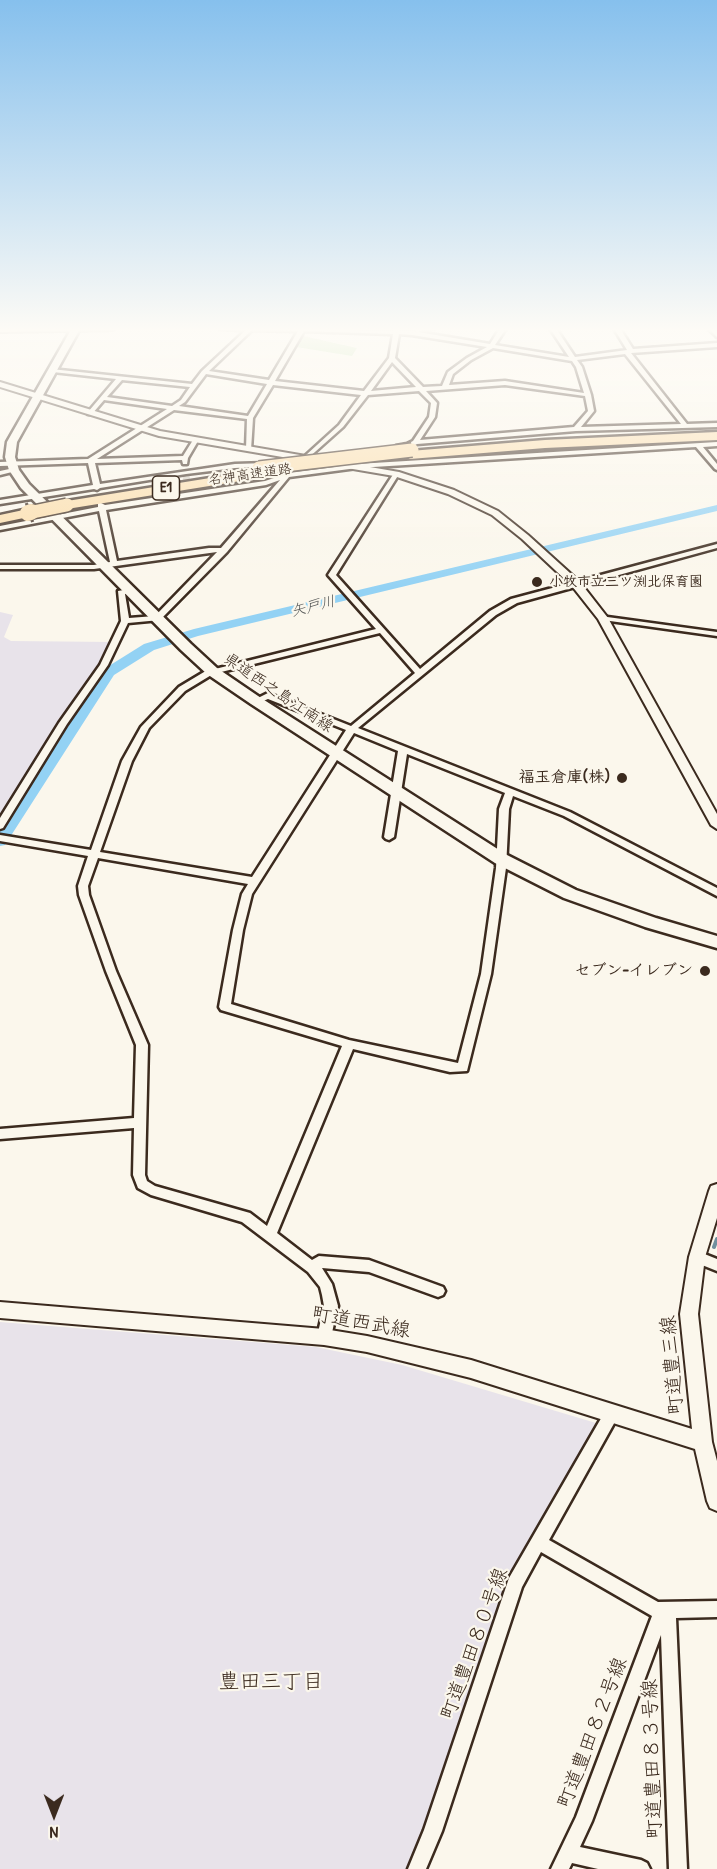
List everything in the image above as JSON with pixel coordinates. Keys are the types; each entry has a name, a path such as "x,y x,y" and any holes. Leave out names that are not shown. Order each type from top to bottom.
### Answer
{"highway":[{"name":"名神高速道路","path":"0,513 30,505 64,503 263,471 409,451 542,439 717,432"},
{"name":"名神高速道路","path":"409,451 717,436"},
{"name":"名神高速道路","path":"0,519 30,505"}],"main road":[{"path":"8,466 12,442 27,414"},
{"name":"県道西之島江南線","path":"8,466 30,505 55,516 109,564 129,591 181,642 213,671 256,702 501,859 570,894 640,919 717,942"}],"street":[{"path":"94,414 142,429 195,441 396,474 478,504 507,522 576,584 603,618 717,825"},
{"path":"91,460 165,414"},
{"path":"225,414 250,418"},
{"path":"249,449 250,418 252,414"},
{"path":"125,621 157,618 224,550 304,458 341,426 350,414"},
{"path":"0,528 101,506 266,483 289,475 357,466 409,451 433,414"},
{"path":"576,429 588,414"},
{"path":"677,414 685,425"},
{"path":"0,502 30,505 96,486 235,465 260,466 304,458 409,451 563,433 576,429 717,425"},
{"path":"186,473 185,458 195,441"},
{"path":"409,451 414,464 572,448 717,444"},
{"path":"698,445 717,468"},
{"path":"0,473 8,466 91,460 185,458"},
{"path":"91,460 96,486"},
{"path":"396,474 332,575 419,672"},
{"path":"101,506 109,564"},
{"path":"510,792 504,809 501,859 486,974 463,1068 349,1044 274,1023 224,1005 247,894 351,730 493,613 514,601 717,546"},
{"path":"0,567 109,564 224,550"},
{"path":"0,826 63,723 104,665 125,621 121,593 129,591"},
{"path":"603,618 717,634"},
{"path":"324,1337 331,1306 325,1284 313,1268 246,1216 170,1196 151,1190 142,1184 139,1175 142,1045 111,971 84,895 83,886 127,761 145,727 182,688 213,671 382,630"},
{"path":"256,702 268,696 567,814 717,892"},
{"path":"388,837 403,749"},
{"path":"0,838 254,881"},
{"path":"270,1235 349,1044"},
{"path":"0,1134 140,1123"},
{"name":"町道豊三線","path":"717,1191 697,1257 689,1314 689,1336 710,1442 717,1501"},
{"path":"697,1257 717,1265"},
{"path":"313,1268 319,1262 369,1266 438,1291"},
{"name":"町道西武線","path":"0,1310 324,1337 404,1352 471,1369 710,1442"},
{"name":"町道豊田８０号線","path":"417,1869 433,1831 510,1595 612,1413"},
{"path":"538,1542 657,1610 717,1609"},
{"name":"町道豊田８２号線","path":"560,1869 583,1821 665,1611"},
{"name":"町道豊田８３号線","path":"665,1611 678,1869"},
{"path":"569,1851 574,1855 641,1869"}],"shaded area":[{"path":"0,612 13,615 4,637 11,641 112,642 0,818"},
{"path":"0,1322 316,1347 402,1365 596,1423 511,1577 427,1824 409,1869 0,1869"}],"waterway":[{"name":"矢戸川","path":"0,841 109,672 149,647 194,633 717,508"},
{"path":"714,1247 717,1239"}],"tunnel":[{"path":"186,475 188,491"}],"place":[{"name":"小牧市立三ツ渕北保育園","path":"537,582"},
{"name":"福玉倉庫(株)","path":"622,778"},
{"name":"セブン-イレブン","path":"705,971"}],"district":[{"name":"豊田三丁目","path":"271,1682"}]}
